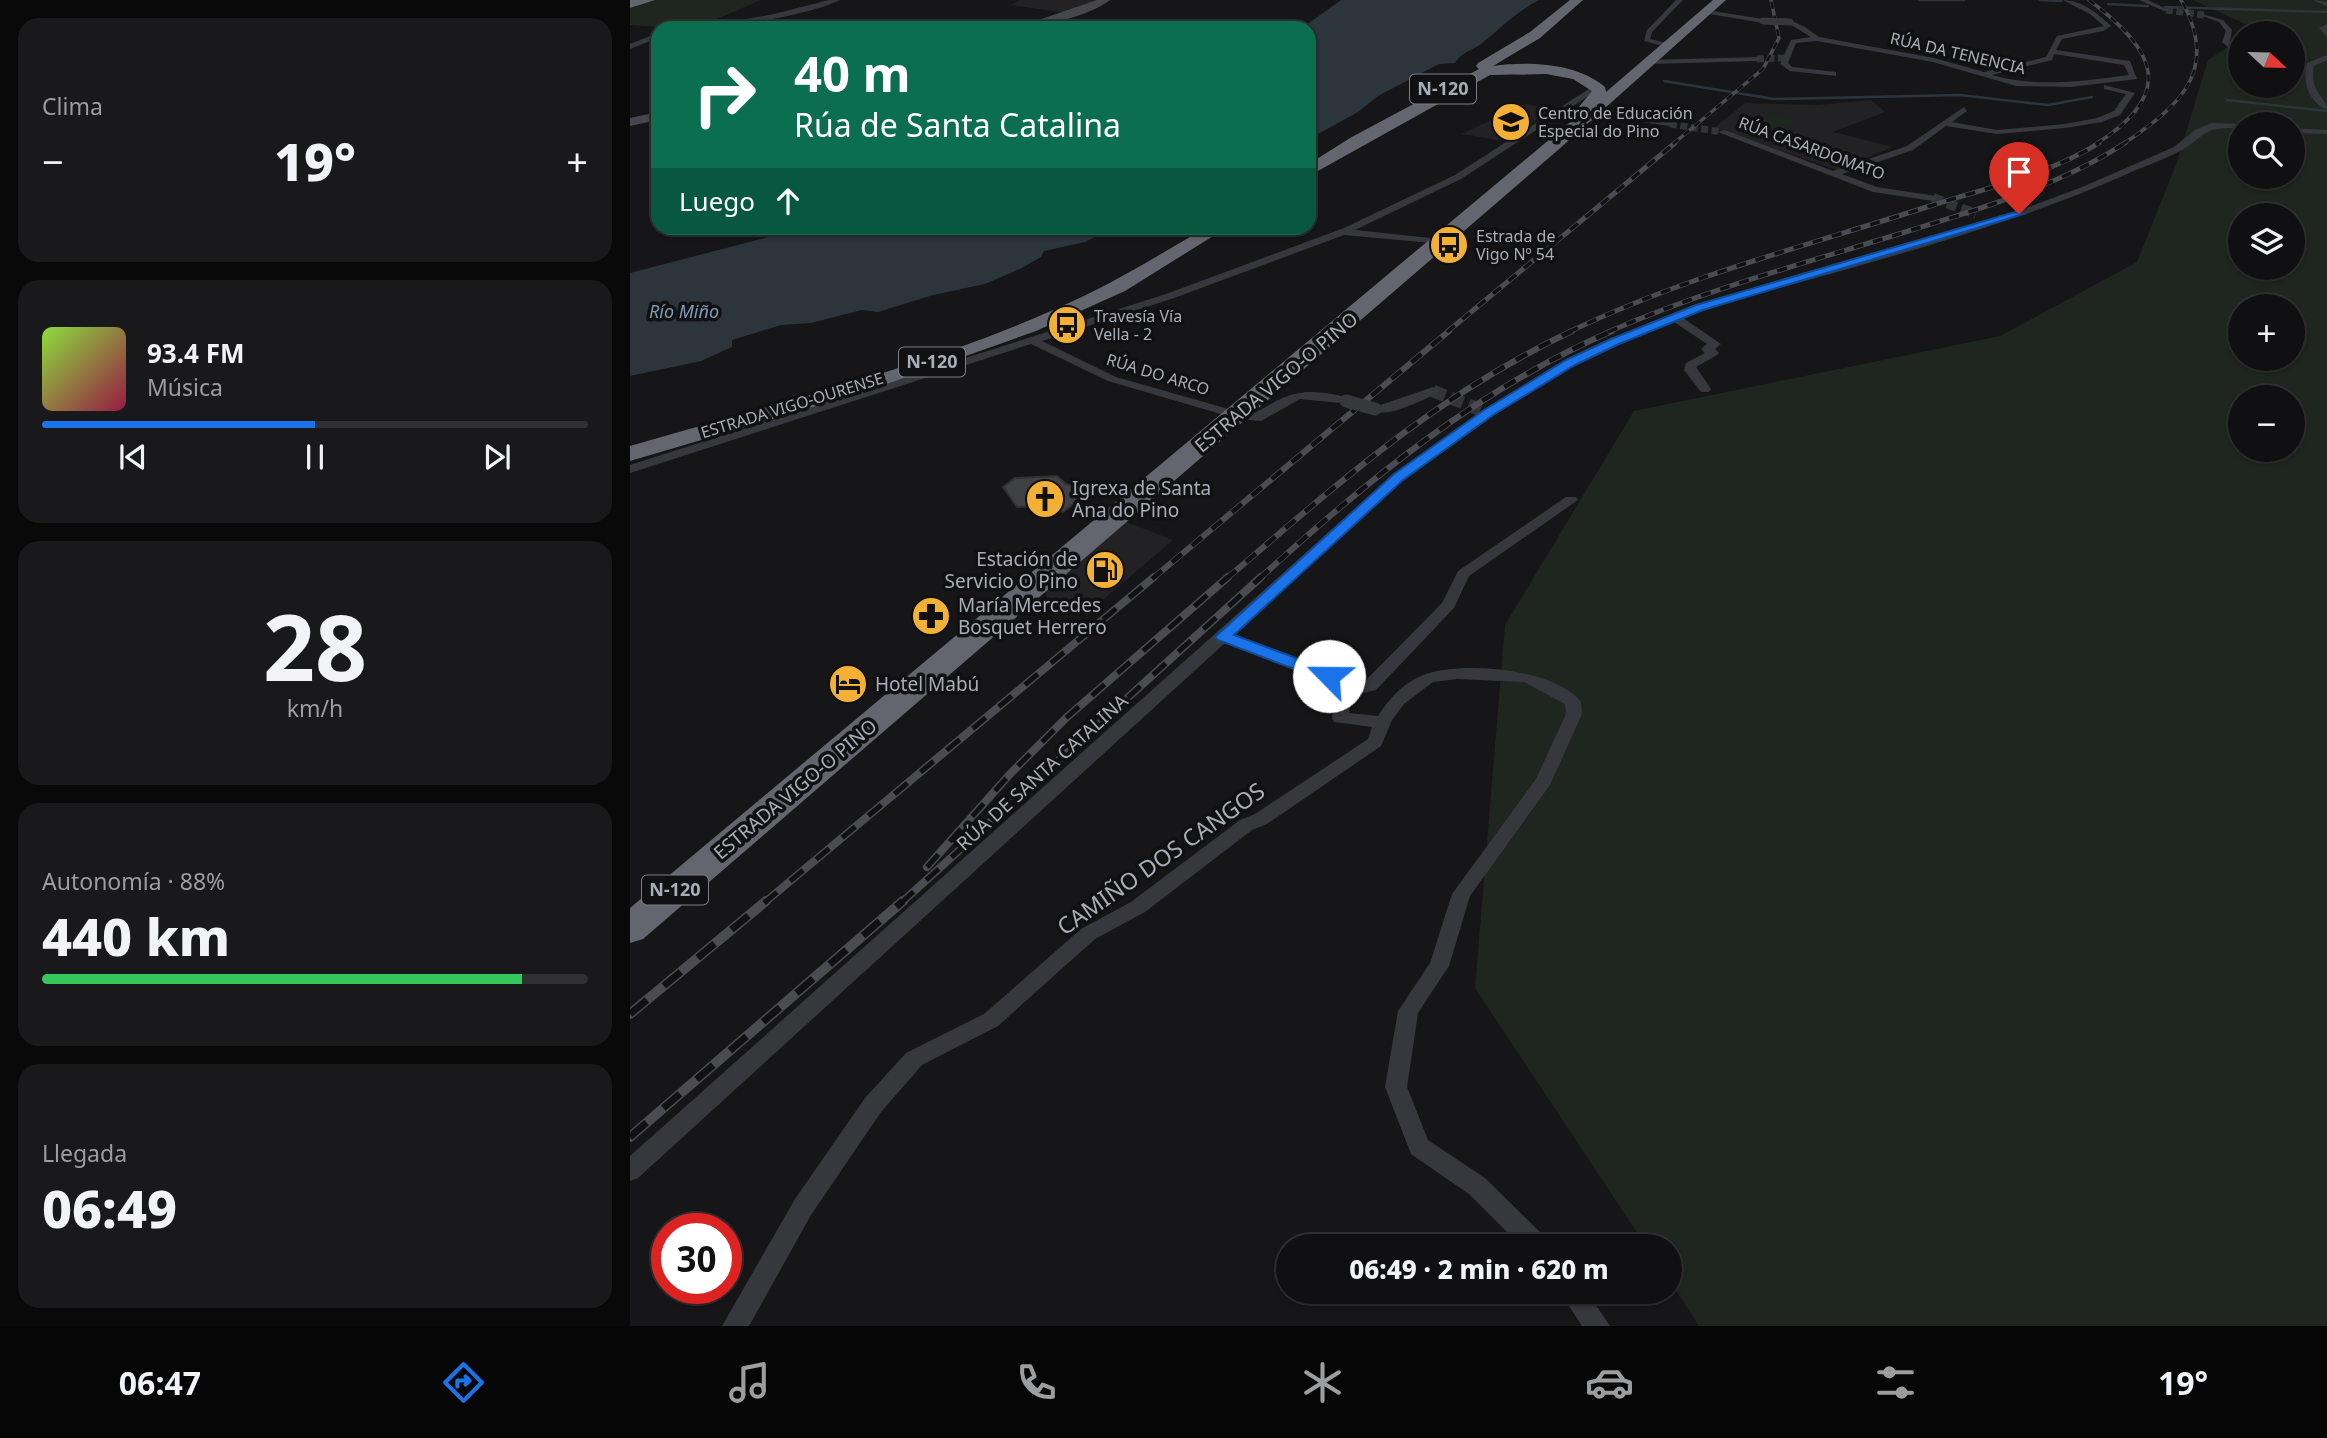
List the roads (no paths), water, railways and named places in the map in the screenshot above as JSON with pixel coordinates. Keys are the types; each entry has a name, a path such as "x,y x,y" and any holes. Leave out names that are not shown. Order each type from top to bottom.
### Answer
{"highway":[{"path":"630,1 649,0"},
{"name":"N-120","path":"1440,242 1720,0"},
{"path":"1575,1 1525,55 1540,65 1602,78"},
{"name":"N-120","path":"1316,167 1535,35 1575,1"},
{"path":"1340,152 1486,71 1514,67 1534,68 1591,80 1632,70 1656,50 1668,46"},
{"path":"1592,113 1602,78"},
{"name":"ESTRADA VIGO-OURENSE","path":"630,454 934,361 1002,337 1085,303 1140,275 1206,235"},
{"name":"ESTRADA VIGO-O PINO","path":"630,929 1440,242"}],"main road":[{"path":"1047,21 1105,0"},
{"path":"630,122 651,118"}],"street":[{"path":"737,21 837,0"},
{"path":"1668,46 1646,40 1649,31 1680,0"},
{"path":"1986,74 2049,58 2059,37 2101,30 2108,26 2092,13 2066,0"},
{"path":"2142,0 2166,10"},
{"path":"2317,0 2327,4"},
{"path":"774,21 808,12 809,8"},
{"name":"RÚA DA TENENCIA","path":"1706,12 1763,21 1790,22 1817,39 1934,60 2016,84 2084,84"},
{"path":"2204,15 2221,22 2228,29"},
{"path":"2327,26 2322,28 2327,35"},
{"path":"630,47 651,38"},
{"path":"1817,39 1793,41 1784,64 1790,69 1833,75"},
{"path":"2053,52 2127,63 2134,73 2134,77 2128,80 2084,84"},
{"path":"2327,57 2310,65 2304,81 2318,102 2327,108"},
{"path":"1650,62 1757,59"},
{"path":"630,469 1170,296 1344,232 1458,177 1566,108 1602,78"},
{"path":"1945,123 1997,132 2065,126 2099,120 2117,113 2131,93 2084,84"},
{"path":"1566,108 1670,124"},
{"path":"1833,174 1910,148 1964,109"},
{"name":"RÚA DE SANTA CATALINA","path":"630,1171 1399,477 1489,413 1555,371 1615,341 1674,317 1796,278 1997,222 2085,189 2177,149 2206,128 2228,126"},
{"path":"2305,131 2327,132"},
{"name":"RÚA CASARDOMATO","path":"1722,132 1877,190 1933,198"},
{"path":"1976,214 1997,222"},
{"path":"1344,232 1440,242"},
{"path":"1674,317 1715,344 1707,349 1713,353 1690,365 1690,370 1705,388"},
{"name":"RÚA DO ARCO","path":"1034,341 1112,379 1238,415"},
{"path":"1238,415 1257,418 1284,400 1299,394 1319,394 1375,409 1401,404 1433,391"},
{"path":"1343,693 1370,686 1449,606 1463,574 1571,500"},
{"path":"1223,637 1329,676 1343,693 1340,718 1380,722"},
{"name":"CAMIÑO DOS CANGOS","path":"734,1326 803,1207 873,1105 914,1059 991,1020 1088,934 1138,907 1246,825 1261,819 1375,742 1380,722 1406,690 1439,675 1525,677 1538,681 1573,702 1574,714 1544,782 1461,894 1439,966 1408,1011 1396,1087 1419,1147 1477,1186 1526,1234"},
{"path":"1581,1304 1597,1326"}],"water":[{"path":"1341,0 1539,0 1481,44 1464,53 1455,63 1439,64 1378,96 1358,112 1316,135 1316,21 1312,21"},
{"name":"Río Miño","path":"776,235 1100,235 1085,242 1044,251 1041,257 1020,269 985,284 933,295 878,312 862,310 811,323 781,325 732,340 732,347 701,361 630,376 630,273"}],"waterway":[{"path":"1919,0 1964,0"},
{"path":"2040,0 2061,1"},
{"path":"2108,4 2148,6"},
{"path":"2165,7 2327,12"},
{"path":"1664,81 1774,99 1960,95 2048,105 2092,97"},
{"path":"2227,100 2327,111"}],"tunnel":[{"path":"2166,10 2204,15"},
{"path":"1757,59 1784,58"},
{"path":"1670,124 1722,132"},
{"path":"1933,198 1976,214"},
{"path":"1433,391 1489,413"}],"railway":[{"path":"1673,144 1763,69 1779,38 1771,0"},
{"path":"2089,0 2130,36 2142,54 2148,72 2147,89 2138,107 2122,125 2096,144"},
{"path":"2123,144 2162,115 2188,84 2195,66 2197,47 2192,25 2181,0"},
{"path":"1447,332 1675,143"},
{"path":"1569,332 1612,312 1701,278 2038,172 2099,143"},
{"path":"1608,332 1721,289 1996,203 2076,171 2125,143"},
{"path":"1152,579 1449,331"},
{"path":"1226,579 1349,475 1432,412 1522,356 1572,331"},
{"path":"1259,579 1340,507 1425,440 1515,380 1612,331"},
{"path":"764,903 1154,577"},
{"path":"927,867 1011,773 1066,718 1228,577"},
{"path":"901,903 1261,577"},
{"path":"630,1014 766,901"},
{"path":"630,1137 903,901"}],"place":[{"name":"Centro de Educación Especial do Pino","path":"1511,122"},
{"name":"Estrada de Vigo Nº 54","path":"1449,245"},
{"name":"Travesía Vía Vella - 2","path":"1067,325"},
{"name":"Igrexa de Santa Ana do Pino","path":"1045,499"},
{"name":"Estación de Servicio O Pino","path":"1105,570"},
{"name":"María Mercedes Bosquet Herrero","path":"931,616"},
{"name":"Hotel Mabú","path":"848,684"}]}
